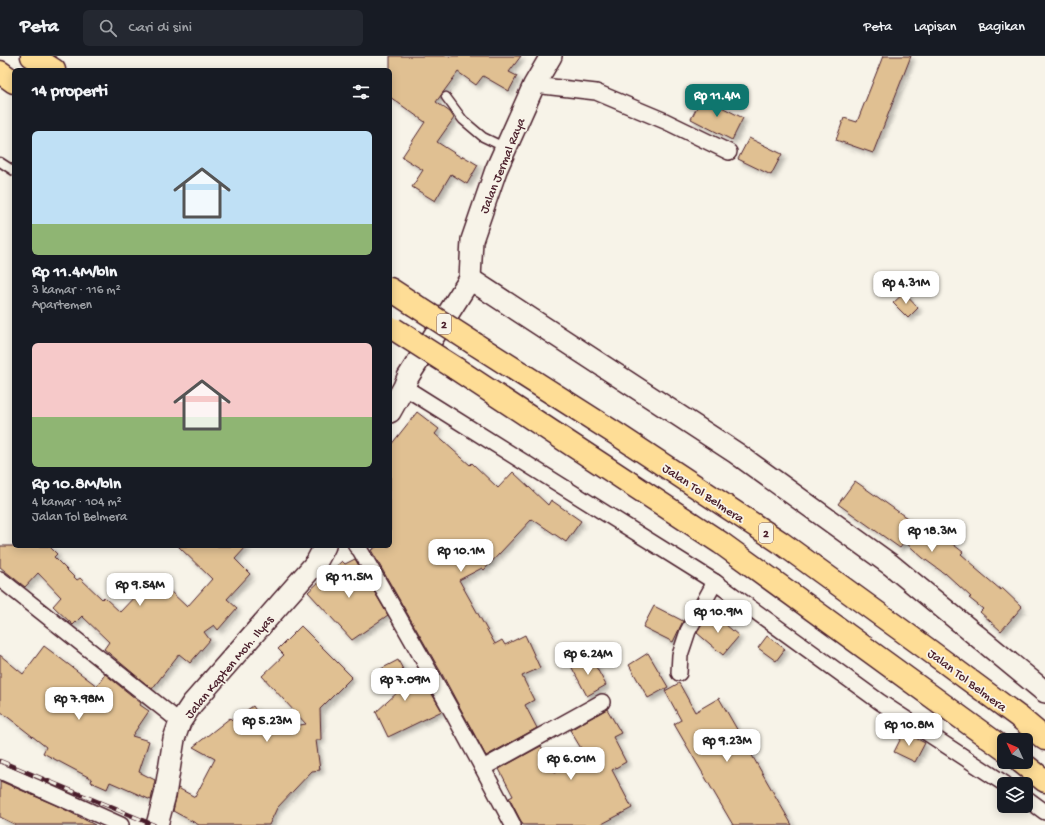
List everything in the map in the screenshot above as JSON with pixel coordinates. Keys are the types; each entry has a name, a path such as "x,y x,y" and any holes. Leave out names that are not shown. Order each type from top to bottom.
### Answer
{"highway":[{"path":"32,56 51,68"},
{"path":"0,72 12,81"},
{"name":"Jalan Tol Belmera","path":"392,290 618,435 780,542 1019,717 1045,739"},
{"name":"2","path":"392,328 721,543 997,744"},
{"path":"1029,769 1045,782"}],"street":[{"name":"Jalan Jermal Raya","path":"470,279 472,240 496,170 534,85 551,56"},
{"path":"534,85 596,92 666,121 729,152"},
{"path":"392,408 406,382 470,279 743,458 891,565 1045,692"},
{"path":"406,382 715,582 880,702 997,779"},
{"name":"Jalan Kapten Moh. Ilyas","path":"157,825 165,795 174,739 180,722 192,704 316,563 324,548"},
{"path":"358,548 380,582 513,825"},
{"path":"0,579 180,722"},
{"path":"679,673 680,655 688,631 715,582"},
{"path":"483,768 602,702"},
{"path":"0,771 121,825"},
{"path":"1033,803 1045,812"}],"lane":[{"path":"446,97 467,124 483,137 506,148"},
{"path":"0,162 12,170"}],"building":[{"path":"390,56 521,56 509,72 517,76 509,91 483,76 476,85 458,72 436,102 450,112 454,118 437,142 462,158 463,156 478,165 467,184 451,174 435,201 412,187 423,170 402,157 425,122 392,98 392,68 390,68"},
{"path":"883,56 911,56 873,153 836,140 844,118 857,122"},
{"path":"702,97 743,118 732,140 691,119"},
{"path":"749,138 782,154 771,175 738,159"},
{"path":"904,293 918,308 908,318 893,303"},
{"path":"417,412 439,429 435,434 470,465 472,463 498,488 513,472 548,505 551,500 581,521 566,542 532,519 484,570 482,568 459,580 495,644 502,640 505,645 525,635 540,668 522,676 534,700 525,705 537,728 486,756 443,676 371,550 374,548 392,548 392,443"},
{"path":"855,481 924,530 927,525 943,540 945,538 963,552 961,554 976,567 975,568 1001,590 1002,588 1022,607 1001,631 980,612 983,609 969,598 971,597 945,573 923,558 905,542 900,548 838,504"},
{"path":"0,546 12,546 12,548 51,548 57,554 54,557 77,580 80,578 102,599 104,597 120,612 154,576 187,607 212,579 180,548 245,548 235,559 250,574 227,599 237,608 218,630 214,625 204,632 210,640 190,663 179,654 152,689 104,649 109,642 82,616 73,625 53,606 61,597 38,573 25,587 0,567"},
{"path":"355,559 388,615 352,640 308,592 342,561 345,564"},
{"path":"654,606 683,621 673,642 643,627"},
{"path":"712,613 739,636 723,655 697,633"},
{"path":"301,626 352,677 320,709 321,740 316,740 320,770 312,771 277,808 269,825 199,825 173,811 178,788 195,797 215,759 193,747 230,718 232,720 253,706 269,730 306,724 262,676 284,655 278,649"},
{"path":"767,636 785,649 776,661 758,648"},
{"path":"44,646 97,686 105,674 141,703 140,705 149,711 132,736 149,741 139,772 155,780 151,800 110,782 107,789 91,782 92,779 43,753 46,747 0,711 0,655 23,674"},
{"path":"648,653 668,687 648,698 629,665"},
{"path":"590,656 606,685 587,696 571,666"},
{"path":"398,660 414,690 426,684 442,711 388,737 376,712 399,691 379,670"},
{"path":"679,683 695,712 719,698 792,825 733,825 674,724 681,720 665,691"},
{"path":"607,709 621,733 613,737 626,762 612,770 632,808 600,825 523,825 509,798 513,796 499,769 541,746 555,772 585,755 570,730"},
{"path":"904,732 925,743 915,762 894,752"},
{"path":"0,781 60,807 95,825 16,825 0,817"}],"railway":[{"path":"0,761 154,825"}]}
